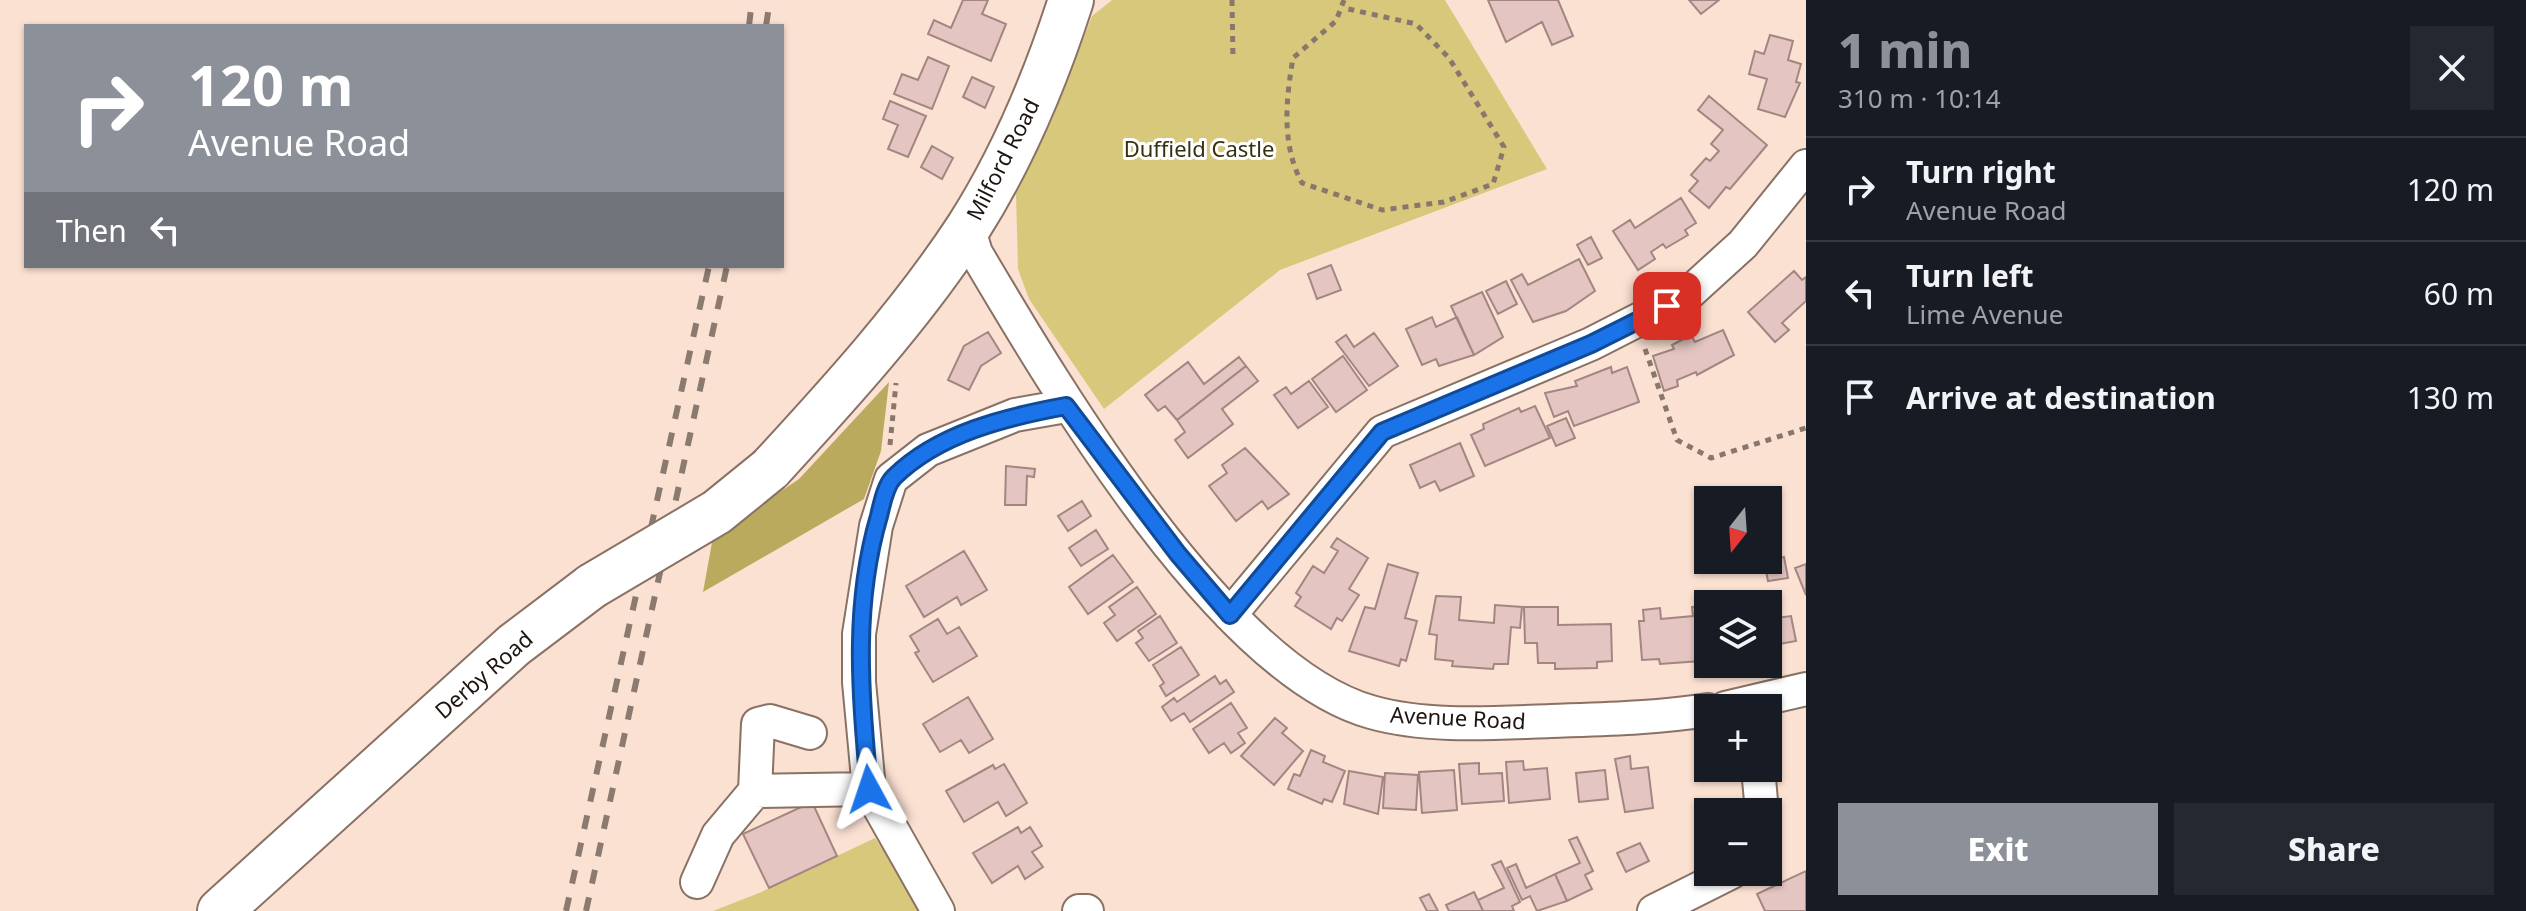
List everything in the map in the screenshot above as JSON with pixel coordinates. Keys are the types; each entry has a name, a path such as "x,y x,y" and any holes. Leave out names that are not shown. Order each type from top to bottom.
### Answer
{"highway":[{"name":"Milford Road","path":"770,469 858,372 968,227 1007,156 1038,88 1071,0"},
{"name":"Derby Road","path":"220,911 514,645 592,586 717,512 770,469"}],"street":[{"path":"1230,615 1382,432 1635,322 1687,295 1743,244 1806,166"},
{"name":"Avenue Road","path":"968,227 976,253 1066,406 1178,554 1230,615 1298,679 1370,712 1427,720 1503,723 1665,717 1694,712"},
{"path":"938,911 869,789 859,682 859,634 876,526 891,479 928,450 1015,415 1066,406"},
{"path":"1782,696 1806,689"},
{"path":"697,882 718,835 755,791 758,724 770,721 810,733"},
{"path":"755,791 869,789"},
{"path":"1654,911 1704,886"},
{"path":"1079,911 1087,911"}],"path":[{"path":"1232,0 1233,58"},
{"path":"1344,0 1344,8 1336,21 1293,58 1286,99 1290,161 1302,183 1382,210 1444,202 1493,184 1504,147 1449,58 1416,24 1344,8"},
{"path":"1635,322 1677,440 1711,458 1806,428"},
{"path":"891,479 889,431 894,386 902,373"}],"green space":[{"name":"Duffield Castle","path":"1112,0 1445,0 1547,169 1280,270 1104,409 1029,299 1018,269 1016,194 1052,119 1092,16"},
{"path":"875,838 925,911 713,911 759,893"}],"shaded area":[{"path":"889,382 881,451 864,499 703,592 713,537 799,479"}],"building":[{"path":"963,0 988,0 982,14 1006,24 991,61 928,34 934,20 951,28"},
{"path":"1488,0 1558,0 1573,36 1552,45 1542,22 1506,42"},
{"path":"1689,0 1719,0 1701,14"},
{"path":"1770,35 1793,41 1788,60 1801,64 1796,82 1800,83 1785,117 1758,109 1767,79 1749,74 1755,51 1764,54"},
{"path":"928,57 949,66 932,109 894,94 902,74 918,80"},
{"path":"972,77 994,87 985,108 963,97"},
{"path":"1709,96 1767,145 1730,189 1726,187 1709,208 1689,191 1698,181 1691,175 1706,158 1710,161 1719,151 1711,144 1723,130 1698,110"},
{"path":"890,101 926,116 908,157 888,149 898,125 883,119"},
{"path":"932,146 953,158 942,179 921,167"},
{"path":"1681,198 1696,223 1685,230 1688,235 1666,248 1663,244 1651,252 1655,259 1638,270 1613,231 1630,220 1635,228"},
{"path":"1591,237 1602,258 1588,265 1577,245"},
{"path":"1579,259 1595,291 1566,311 1533,322 1511,280 1522,274 1528,285"},
{"path":"1331,265 1341,290 1317,299 1308,274"},
{"path":"1794,271 1802,280 1806,277 1806,301 1782,323 1789,330 1775,342 1748,312"},
{"path":"1506,281 1517,304 1498,314 1486,291"},
{"path":"1482,292 1503,337 1474,355 1451,306"},
{"path":"1432,317 1436,327 1457,317 1474,355 1439,366 1436,359 1422,365 1406,329"},
{"path":"1723,330 1734,355 1697,375 1696,372 1677,380 1678,386 1664,391 1653,356 1674,349 1672,345 1691,335 1695,342"},
{"path":"988,332 1001,353 981,366 969,390 948,380 964,346"},
{"path":"1374,333 1398,366 1369,386 1336,342 1346,335 1354,347"},
{"path":"1343,356 1367,390 1336,412 1312,379"},
{"path":"1239,357 1246,366 1177,420 1165,406 1158,411 1145,395 1188,362 1204,384"},
{"path":"1246,366 1258,381 1222,409 1233,424 1188,458 1175,440 1185,432 1177,420"},
{"path":"1611,367 1612,373 1627,367 1639,402 1574,426 1568,411 1554,417 1545,393 1577,386 1575,381"},
{"path":"1309,381 1328,407 1298,428 1274,395 1286,387 1291,394"},
{"path":"1535,406 1550,438 1485,466 1471,435 1484,429 1483,424 1519,408 1521,412"},
{"path":"1566,418 1575,438 1556,446 1547,426"},
{"path":"1460,443 1474,476 1440,491 1435,481 1420,488 1410,465"},
{"path":"1245,448 1289,494 1268,509 1262,501 1236,521 1209,486 1227,473 1222,465"},
{"path":"1006,466 1035,469 1034,477 1027,476 1026,505 1005,505"},
{"path":"1082,501 1091,516 1068,531 1058,516"},
{"path":"1096,530 1108,549 1081,566 1069,548"},
{"path":"1337,538 1368,558 1349,589 1359,595 1342,621 1337,618 1331,629 1295,606 1301,597 1296,593 1313,566 1324,573 1338,551 1331,547"},
{"path":"964,551 987,590 961,605 957,597 924,617 906,586"},
{"path":"1113,555 1133,582 1088,614 1069,587"},
{"path":"1782,557 1788,578 1768,581 1767,574 1782,574"},
{"path":"1388,564 1418,573 1405,618 1417,621 1406,661 1401,659 1399,666 1349,651 1365,607 1375,609"},
{"path":"1806,564 1806,595 1795,568"},
{"path":"1137,587 1156,614 1117,641 1104,623 1115,615 1109,607"},
{"path":"1436,596 1461,597 1459,620 1494,623 1495,605 1522,607 1520,628 1511,627 1508,664 1494,664 1493,669 1452,666 1453,661 1435,659 1437,635 1429,634"},
{"path":"1524,607 1558,607 1558,625 1611,624 1612,661 1597,662 1597,668 1555,669 1555,663 1538,663 1537,643 1525,643"},
{"path":"1694,607 1694,662 1660,664 1659,659 1642,660 1639,621 1644,621 1643,610 1660,608 1661,619 1693,616"},
{"path":"1160,616 1177,643 1149,661 1136,643 1143,638 1138,631"},
{"path":"1791,616 1796,641 1782,644 1782,617"},
{"path":"938,619 947,634 959,627 977,656 933,682 915,653 919,651 910,636"},
{"path":"1181,647 1199,675 1166,696 1160,686 1164,683 1153,665"},
{"path":"1215,676 1220,684 1226,680 1234,692 1190,722 1184,713 1171,721 1162,707 1174,698 1177,702"},
{"path":"968,697 993,739 969,753 961,740 940,752 923,724"},
{"path":"1231,703 1247,728 1238,733 1245,743 1231,753 1224,743 1209,753 1193,729"},
{"path":"1275,718 1287,728 1282,733 1303,751 1274,785 1241,756"},
{"path":"1311,750 1325,756 1323,762 1345,771 1332,802 1324,799 1322,804 1288,789 1294,774 1300,776"},
{"path":"1630,756 1631,769 1648,767 1653,808 1625,812 1615,759"},
{"path":"1523,761 1524,770 1547,768 1550,799 1509,803 1506,762"},
{"path":"1479,763 1479,774 1502,773 1504,801 1462,804 1459,764"},
{"path":"1004,764 1027,803 1006,816 998,802 964,822 946,791 993,765 995,769"},
{"path":"1454,770 1457,810 1422,813 1419,772"},
{"path":"1605,770 1608,799 1579,802 1576,773"},
{"path":"1349,771 1383,777 1378,814 1344,804"},
{"path":"1385,773 1418,775 1416,810 1383,808"},
{"path":"812,802 837,856 769,888 743,834"},
{"path":"1018,827 1021,833 1030,827 1042,846 1032,852 1043,867 1025,879 1018,866 992,883 973,853"},
{"path":"1577,837 1593,871 1585,875 1592,889 1567,901 1555,874 1580,863 1569,840"},
{"path":"1640,843 1649,861 1626,872 1617,853"},
{"path":"1501,861 1520,902 1512,906 1514,911 1483,911 1478,900 1504,888 1492,865"},
{"path":"1516,864 1526,888 1555,874 1567,901 1537,911 1530,896 1522,900 1507,868"},
{"path":"1806,871 1806,911 1765,911 1757,894 1774,886 1782,886 1782,882"},
{"path":"1474,892 1483,911 1449,911 1446,905"},
{"path":"1429,894 1438,911 1427,911 1420,898"}],"railway":[{"path":"749,24 752,0"},
{"path":"766,24 770,0"},
{"path":"566,911 709,268"},
{"path":"586,911 727,268"}],"route":[{"path":"869,789 859,682 862,594 876,526 891,479 928,450 1015,415 1066,406 1178,554 1230,615 1382,432 1591,344 1667,306"}]}
